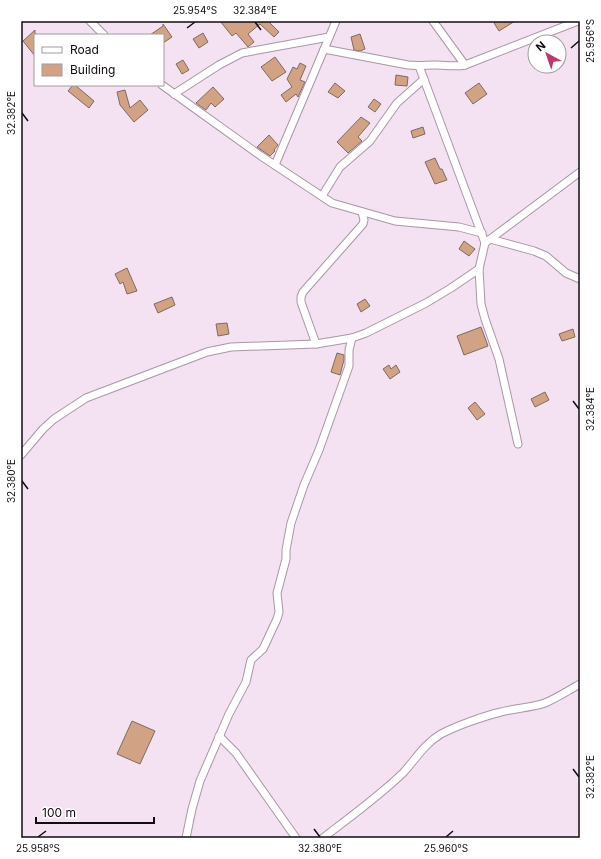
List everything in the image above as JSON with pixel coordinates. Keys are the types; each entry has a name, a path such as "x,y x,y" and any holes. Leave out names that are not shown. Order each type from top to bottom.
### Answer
{"street":[{"path":"90,21 103,34"},
{"path":"275,165 336,21"},
{"path":"433,21 465,65"},
{"path":"324,49 408,66 458,66 465,65 578,21"},
{"path":"174,94 219,65 242,53 329,37"},
{"path":"419,66 482,233 488,241 534,251 546,256 566,273 580,279"},
{"path":"322,196 340,167 370,140 397,103 424,78"},
{"path":"163,86 260,156 332,203 395,220 459,227 482,233"},
{"path":"518,444 499,358 481,304 479,269 488,241 580,172"},
{"path":"316,344 301,302 301,297 303,292 363,224 364,220 362,212"},
{"path":"21,455 43,429 54,419 86,398 207,352 231,347 316,344 352,338 366,333 426,303 479,269"},
{"path":"186,838 200,781 229,714 246,682 251,660 262,649 277,619 279,612 277,592 286,559 286,550 292,523 304,485 319,450 349,366 348,350 352,338"},
{"path":"323,838 349,819 385,789 403,772 428,744 439,735 495,713 537,706 546,703 580,684"},
{"path":"219,736 236,753 296,838"}],"building":[{"path":"220,21 268,21 279,32 274,37 260,24 248,34 254,42 248,47 236,33 232,36"},
{"path":"498,21 515,21 499,31 494,23"},
{"path":"163,24 172,37 164,42 164,34 151,34 163,26"},
{"path":"35,30 34,55 23,41"},
{"path":"203,33 208,42 199,48 193,39"},
{"path":"360,34 365,49 360,51 354,50 351,37"},
{"path":"275,57 286,72 272,81 261,67"},
{"path":"183,60 189,70 182,74 176,64"},
{"path":"300,63 306,66 300,80 305,82 298,97 296,94 286,102 281,95 292,87 287,79 293,67 297,69"},
{"path":"396,75 408,77 407,86 395,85"},
{"path":"335,83 345,91 338,98 328,92"},
{"path":"479,83 487,94 473,104 465,93"},
{"path":"72,86 76,86 94,101 89,108 68,91"},
{"path":"213,87 224,99 215,107 211,103 206,110 196,103"},
{"path":"125,90 130,108 140,100 148,110 134,122 120,105 117,92"},
{"path":"374,99 381,104 375,112 368,107"},
{"path":"361,117 370,123 358,137 362,141 348,153 337,142"},
{"path":"423,127 425,134 413,138 411,131"},
{"path":"269,135 278,145 270,156 257,147"},
{"path":"435,158 447,180 435,184 425,162"},
{"path":"464,241 475,249 469,256 459,249"},
{"path":"127,268 137,291 127,294 123,282 120,284 115,274"},
{"path":"172,297 175,305 158,313 154,304"},
{"path":"365,299 370,306 361,312 357,304"},
{"path":"227,323 229,334 218,336 216,324"},
{"path":"481,327 488,346 464,355 457,336"},
{"path":"573,329 575,337 562,341 559,334"},
{"path":"337,353 344,355 340,375 331,372"},
{"path":"389,365 391,369 396,365 400,372 390,379 383,369"},
{"path":"545,392 549,400 535,407 531,399"},
{"path":"475,402 485,414 477,420 468,408"},
{"path":"132,721 155,731 140,764 117,754"}]}
